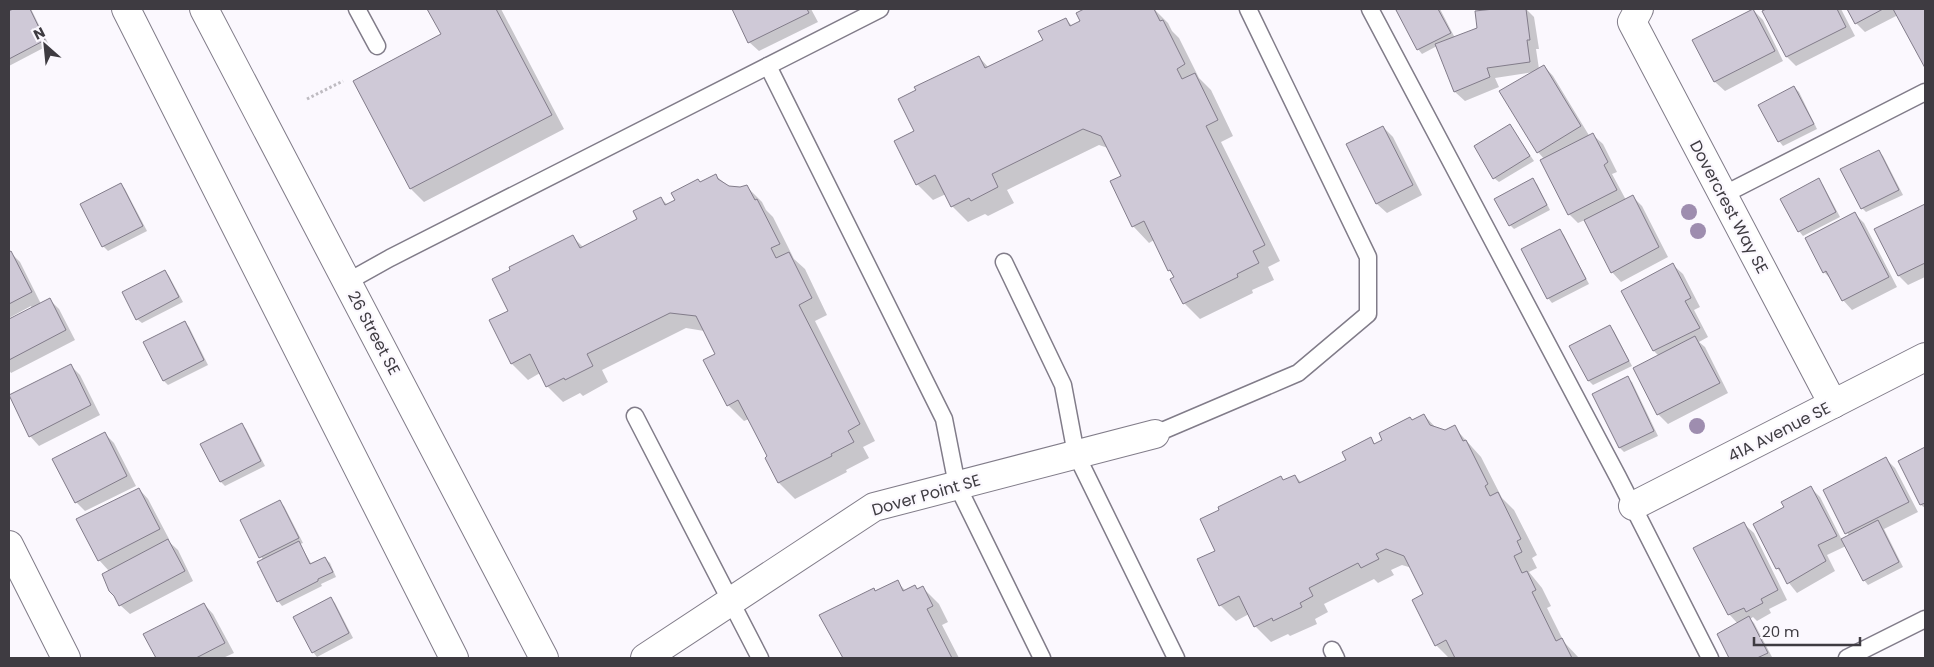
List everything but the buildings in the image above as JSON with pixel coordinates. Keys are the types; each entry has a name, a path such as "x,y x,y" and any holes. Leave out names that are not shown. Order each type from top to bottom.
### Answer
{"street":[{"path":"126,9 454,658"},
{"name":"Dovercrest Way SE","path":"1639,9 1632,22 1833,404"},
{"name":"26 Street SE","path":"208,10 347,282 544,658"},
{"name":"41A Avenue SE","path":"1633,506 1925,357"},
{"name":"Dover Point SE","path":"645,658 666,651 730,602 874,507 1155,434"},
{"path":"9,545 66,658"}],"lane":[{"path":"357,9 377,46"},
{"path":"347,282 390,258 880,9"},
{"path":"1155,434 1298,373 1368,314 1368,257 1248,9"},
{"path":"1370,9 1633,506 1710,658"},
{"path":"768,66 944,419 957,485 1042,658"},
{"path":"1723,195 1925,92"},
{"path":"1004,262 1063,384 1076,454 1176,658"},
{"path":"635,416 760,658"},
{"path":"1847,658 1925,619"}],"path":[{"path":"307,99 343,81"}]}
